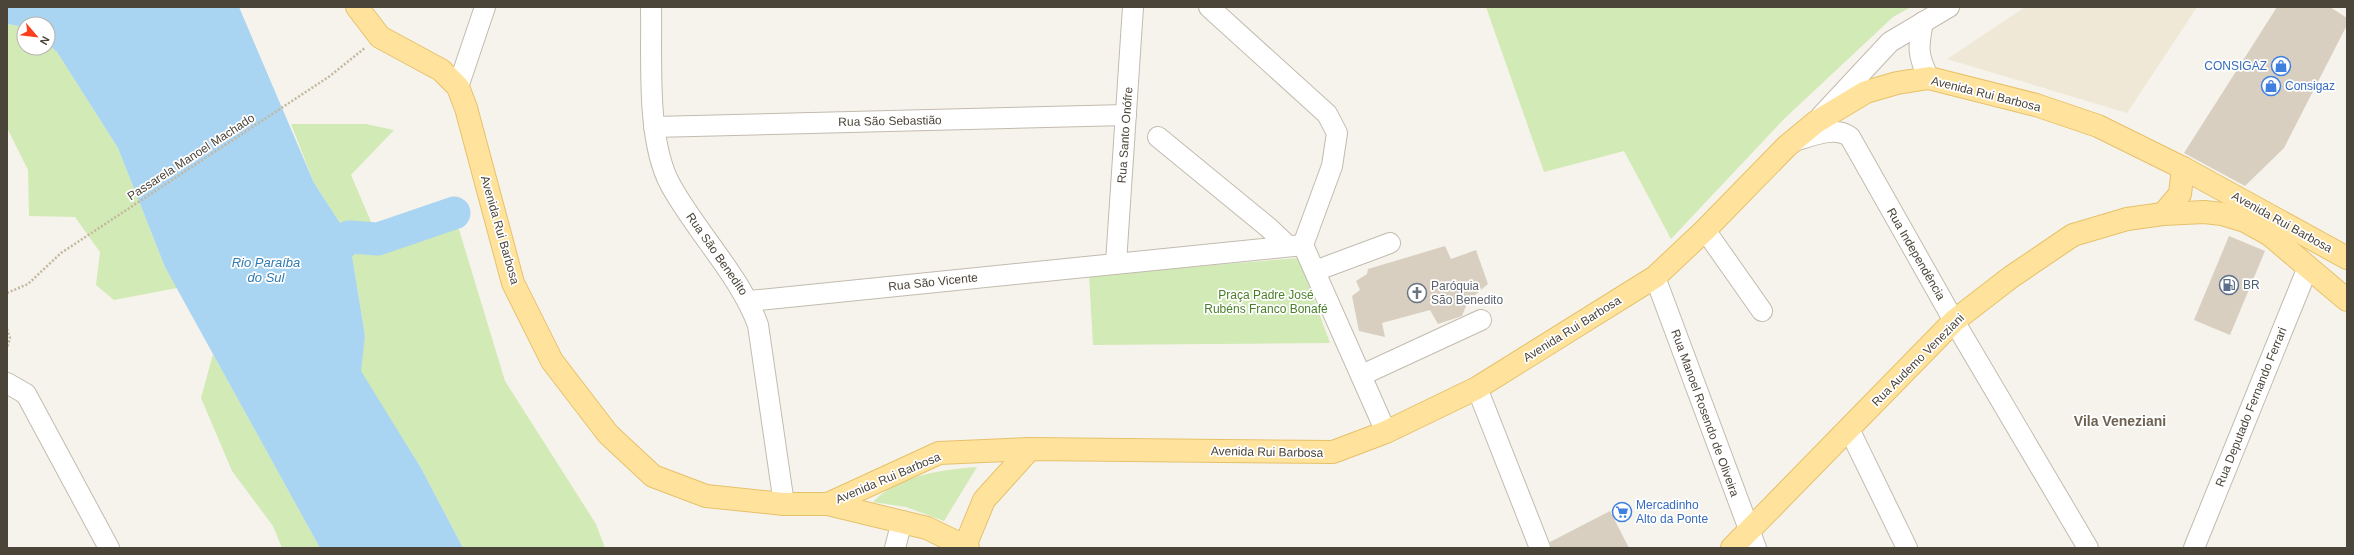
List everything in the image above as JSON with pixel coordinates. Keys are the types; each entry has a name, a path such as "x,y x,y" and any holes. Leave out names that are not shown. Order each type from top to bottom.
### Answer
{"main road":[{"path":"357,7 380,37"},
{"name":"Avenida Rui Barbosa","path":"380,37 441,70 458,87 466,108 513,283 552,361 608,434 653,476 706,496 784,504 828,504 939,453 1030,449 1333,452 1386,432 1477,388 1655,277 1706,230 1791,142 1816,122 1866,92 1897,83 1930,78 2036,105 2098,126 2183,168 2347,258"},
{"path":"2163,214 2180,194 2183,168"},
{"name":"Rua Audemo Veneziani","path":"1732,548 1752,539 1849,429 1954,321 2010,277 2074,235 2127,219 2163,214 2204,212 2222,214 2245,221 2270,235 2347,300"},
{"path":"828,504 928,528 966,547 984,500 1030,449"}],"street":[{"path":"458,87 484,7"},
{"name":"Rua São Benedito","path":"651,7 654,127 670,182 704,238 749,301 758,325 784,504"},
{"name":"Rua Santo Onófre","path":"1116,263 1133,7"},
{"path":"1209,7 1327,114 1337,133 1332,166 1295,246"},
{"path":"1816,122 1858,74 1890,42 1949,7"},
{"path":"1923,22 1918,46 1920,60 1930,78"},
{"name":"Rua São Sebastião","path":"654,127 1126,115"},
{"name":"Rua Independência","path":"1791,142 1832,131 1843,132 1850,137 1954,321 2088,548"},
{"path":"1158,137 1269,228 1295,246 1315,272 1386,432"},
{"path":"1706,230 1762,312"},
{"path":"1315,272 1390,243"},
{"path":"1116,263 1295,246"},
{"name":"Rua São Vicente","path":"749,301 1116,263"},
{"name":"Rua Deputado Fernando Ferrari","path":"2194,548 2308,267"},
{"name":"Rua Manoel Rosendo de Oliveira","path":"1655,277 1752,539"},
{"path":"1362,375 1481,320"},
{"path":"7,383 26,394 109,548"},
{"path":"1477,388 1540,548"},
{"path":"1849,429 1907,548"},
{"path":"895,548 902,521"}],"path":[{"name":"Passarela Manoel Machado","path":"7,293 28,284 61,253 330,76 380,37"},
{"path":"7,329 10,338 7,348"}],"shaded area":[{"path":"2025,7 2197,7 2127,113 1947,59"}],"green space":[{"path":"1486,7 1911,7 1893,17 1784,119 1671,239 1624,151 1544,172"},
{"path":"8,24 16,26 16,56 56,56 56,51 57,52 118,148 165,267 177,288 114,300 96,285 100,252 75,217 29,216 28,170 7,128"},
{"path":"291,124 366,124 394,130 351,175 378,238 454,213 505,381 596,524 605,548 463,548 421,468 360,371 365,336 349,237 314,183"},
{"name":"Praça Padre José Rubéns Franco Bonafé","path":"1299,258 1330,343 1093,345 1089,275"},
{"path":"213,354 320,548 282,548 273,526 232,471 201,398"},
{"path":"977,467 944,521 906,507 873,502 883,493 908,480 935,472"}],"water":[{"name":"Rio Paraíba do Sul","path":"7,7 239,7 314,183 349,237 365,336 361,371 421,468 463,548 320,548 165,267 118,148 56,51 56,16 16,16 16,26 8,24"}],"building":[{"name":"Consigaz","path":"2277,7 2330,7 2347,18 2347,25 2284,148 2245,186 2184,153"},
{"name":"BR","path":"2229,236 2265,251 2230,335 2194,320"},
{"name":"Paróquia São Benedito","path":"1445,246 1451,259 1476,250 1488,284 1468,301 1462,316 1438,324 1430,310 1382,323 1385,337 1359,331 1352,296 1360,290 1356,281 1367,274 1368,269"},
{"name":"Mercadinho Alto da Ponte","path":"1610,511 1629,548 1551,548 1550,542"}],"waterway":[{"path":"316,267 349,237 378,239 454,213"}],"place":[{"name":"CONSIGAZ","path":"2281,66"},
{"name":"Consigaz","path":"2271,86"},
{"name":"BR","path":"2229,285"},
{"name":"Paróquia São Benedito","path":"1417,293"},
{"name":"Mercadinho Alto da Ponte","path":"1622,512"}],"district":[{"name":"Vila Veneziani","path":"2120,421"}]}
